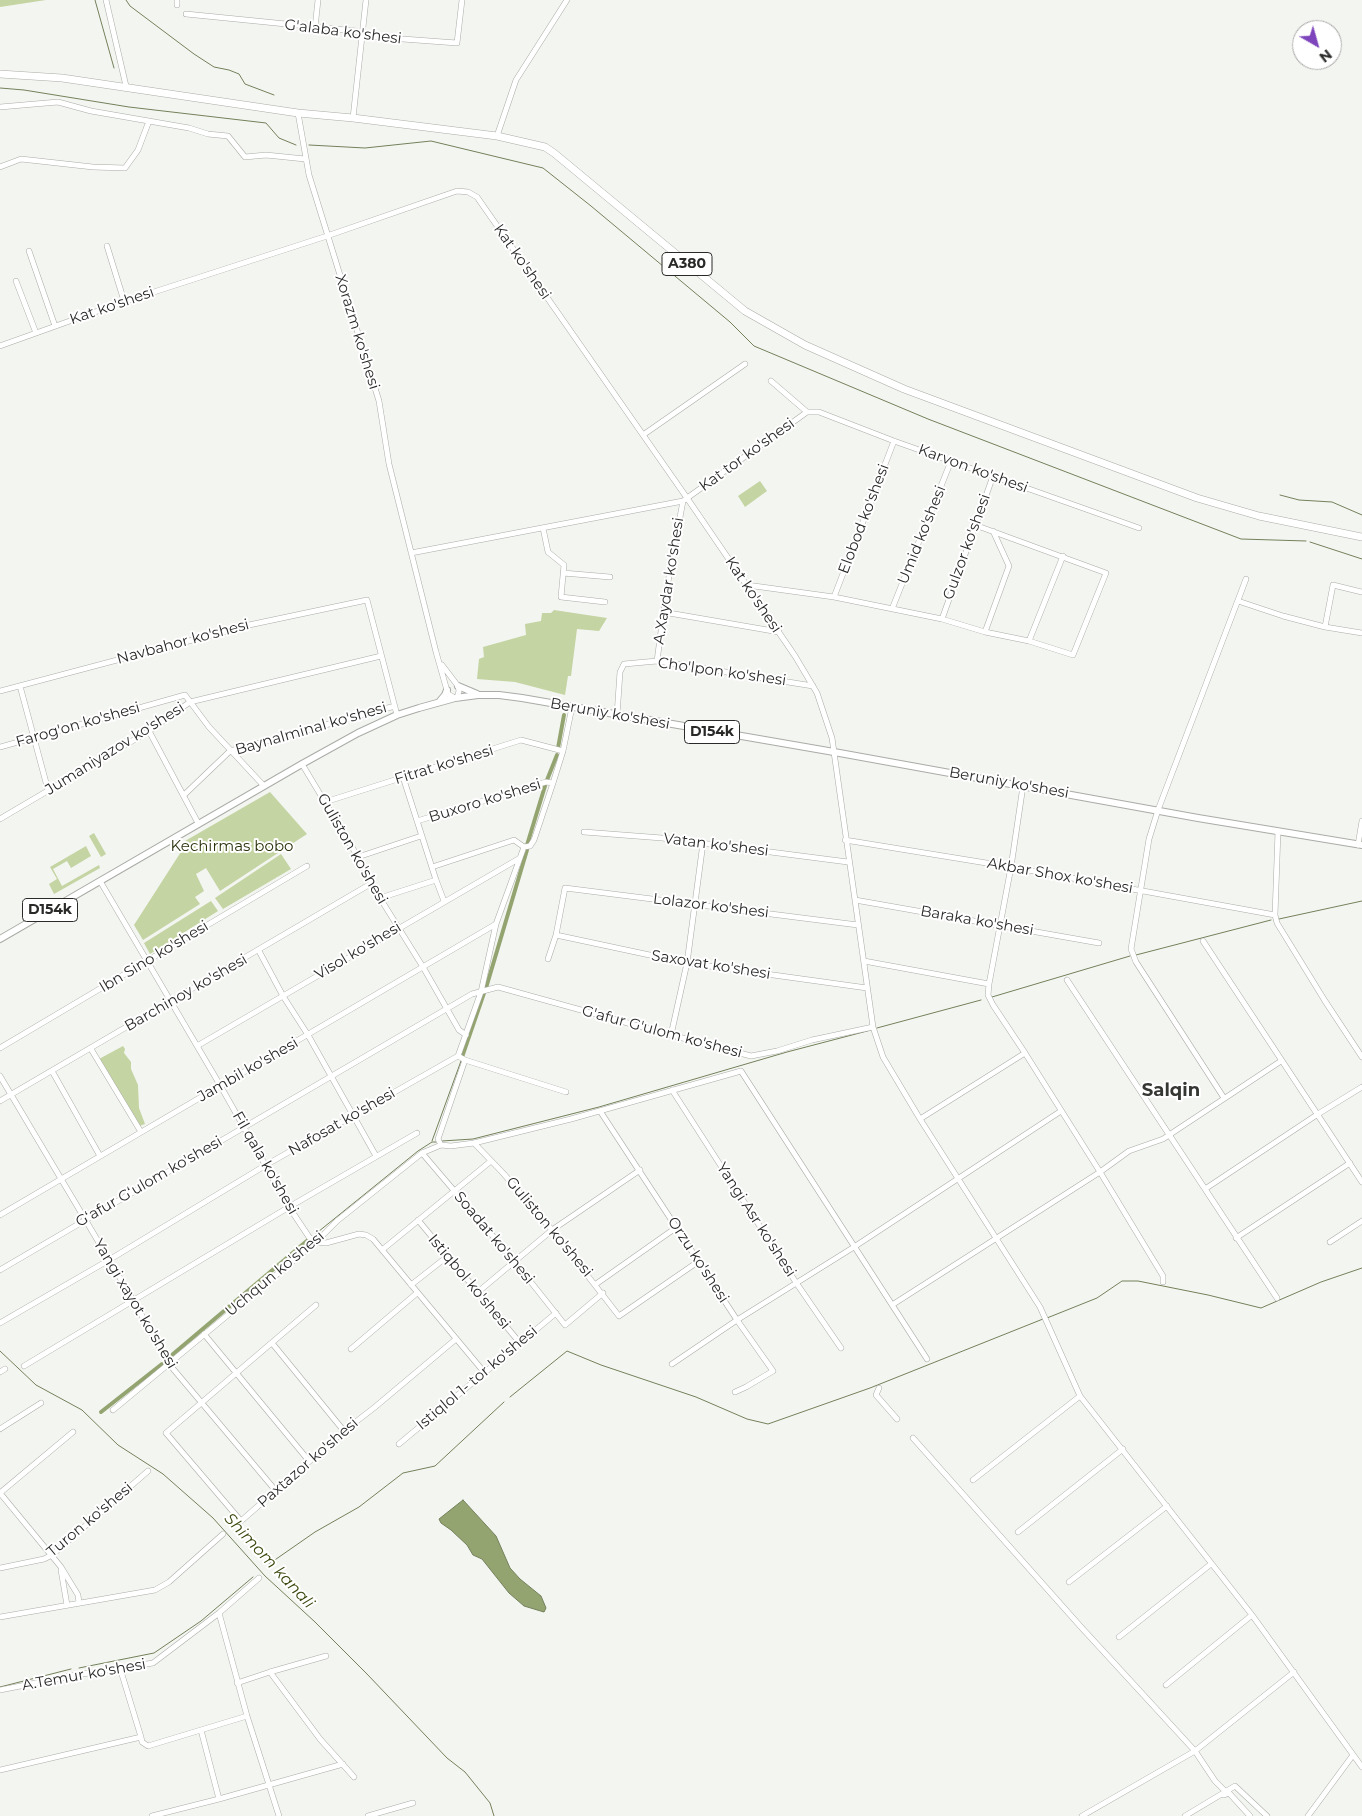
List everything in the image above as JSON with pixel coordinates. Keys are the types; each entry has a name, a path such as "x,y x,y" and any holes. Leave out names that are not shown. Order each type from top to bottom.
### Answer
{"highway":[{"name":"A380","path":"0,74 62,78 126,86 298,113 497,136 533,144 554,152 745,312 805,346 904,389 1197,498 1259,516 1362,537"}],"main road":[{"path":"458,686 478,695"},
{"path":"438,702 446,696 447,690"},
{"name":"Beruniy ko'shesi","path":"0,939 358,733 398,715 438,702 478,695 499,695 572,707 1360,845"}],"street":[{"path":"106,0 126,86"},
{"path":"315,28 318,0"},
{"path":"354,118 366,0"},
{"name":"G'alaba ko'shesi","path":"186,14 356,31 362,36 457,43 462,0"},
{"path":"497,136 516,80 567,0"},
{"path":"0,107 58,102 91,111 188,128 208,134 228,136 245,157 266,155 305,159"},
{"name":"Xorazm ko'shesi","path":"298,113 305,159 379,401 390,464 447,690"},
{"path":"0,167 21,158 93,167 124,168 138,150 148,121"},
{"name":"Kat ko'shesi","path":"0,346 124,301 327,236 457,191 468,192 477,197 643,435 685,499 747,585 813,686 824,712 834,752 848,862 873,1027 883,1057 920,1119 1043,1312 1080,1396 1252,1615 1362,1767"},
{"path":"107,246 124,301"},
{"path":"29,251 55,326"},
{"path":"16,282 36,333"},
{"path":"643,435 745,364"},
{"path":"771,381 806,412"},
{"name":"Karvon ko'shesi","path":"806,412 819,412 894,441 1139,528"},
{"name":"Kat tor ko'shesi","path":"685,499 806,412"},
{"name":"Elobod ko'shesi","path":"834,597 894,441"},
{"name":"Umid ko'shesi","path":"892,609 951,461"},
{"name":"Gulzor ko'shesi","path":"942,619 993,476"},
{"path":"411,553 685,499"},
{"name":"A.Xaydar ko'shesi","path":"657,661 663,612 685,499"},
{"path":"747,585 834,597 942,619 985,632 1029,641 1073,655 1106,573 976,525"},
{"path":"543,528 548,552 564,565 561,596 605,602"},
{"path":"985,632 1009,566 993,531"},
{"path":"1029,641 1063,556"},
{"path":"563,573 610,577"},
{"path":"1224,1098 1136,962 1131,949 1149,839 1158,810 1246,579"},
{"path":"1325,627 1333,585 1362,592"},
{"name":"Navbahor ko'shesi","path":"0,691 249,625 367,600 381,656"},
{"path":"1238,601 1325,627 1362,633"},
{"path":"663,612 779,632"},
{"path":"381,656 398,715"},
{"name":"Jumaniyazov ko'shesi","path":"0,819 149,731 190,702 381,656"},
{"name":"Cho'lpon ko'shesi","path":"616,715 620,672 624,664 657,661 813,686"},
{"path":"440,662 458,686 459,691 456,698 448,694 447,690"},
{"path":"20,686 48,790"},
{"name":"Farog'on ko'shesi","path":"0,747 185,694 190,702"},
{"path":"190,702 208,727 264,786"},
{"name":"Baynalminal ko'shesi","path":"184,795 230,751 395,706"},
{"path":"432,867 514,840 524,847 530,846 534,840 563,751 572,707"},
{"path":"149,731 198,824"},
{"name":"Fitrat ko'shesi","path":"325,802 521,740 563,751"},
{"name":"Guliston ko'shesi","path":"302,764 459,1030 466,1035"},
{"path":"403,778 444,901"},
{"name":"Buxoro ko'shesi","path":"417,821 546,782 553,782"},
{"path":"1023,786 988,996 1100,1172 1162,1276 1163,1282"},
{"path":"1360,845 1362,821"},
{"path":"1278,831 1275,915 1277,923 1362,1057"},
{"name":"Vatan ko'shesi","path":"584,832 703,843 848,862"},
{"path":"358,857 421,836"},
{"name":"Akbar Shox ko'shesi","path":"845,840 1011,867 1275,915"},
{"path":"671,1035 687,963 703,843"},
{"path":"524,847 496,924 481,992 458,1056 465,1060 566,1092"},
{"name":"Visol ko'shesi","path":"197,1046 520,858"},
{"name":"Ibn Sino ko'shesi","path":"0,1048 307,866"},
{"path":"380,898 436,880"},
{"name":"Fil qala ko'shesi","path":"100,881 289,1207 309,1237 316,1242"},
{"name":"Barchinoy ko'shesi","path":"0,1101 259,951 372,883"},
{"name":"Lolazor ko'shesi","path":"556,935 565,888 858,926"},
{"name":"Baraka ko'shesi","path":"855,900 1000,924 1099,943"},
{"name":"Jambil ko'shesi","path":"0,1215 496,924"},
{"path":"548,959 556,935"},
{"name":"Saxovat ko'shesi","path":"556,935 687,963 867,988"},
{"path":"1203,941 1362,1182"},
{"path":"259,951 376,1156"},
{"path":"864,962 989,984"},
{"path":"1067,980 1277,1298"},
{"name":"G'afur G'ulom ko'shesi","path":"481,992 498,987 751,1056 873,1027"},
{"name":"Gʻafur Gʻulom ko'shesi","path":"0,1270 446,1008 472,994 481,992"},
{"path":"91,1049 141,1132"},
{"path":"920,1119 1025,1053"},
{"name":"Nafosat ko'shesi","path":"0,1323 266,1165 458,1056"},
{"path":"465,1060 438,1139 441,1145 451,1146 474,1143 600,1111 741,1071 927,1359"},
{"path":"892,1304 1100,1172 1129,1151 1163,1139 1281,1061"},
{"path":"52,1071 100,1156"},
{"name":"Yangi xayot ko'shesi","path":"0,1076 169,1364 276,1491"},
{"path":"1205,1189 1362,1087"},
{"name":"Yangi Asr ko'shesi","path":"672,1090 797,1284 841,1348"},
{"name":"Orzu ko'shesi","path":"600,1111 737,1320 773,1371 746,1388 735,1392"},
{"path":"672,1364 1061,1111"},
{"path":"24,1366 289,1207 418,1133"},
{"name":"Guliston ko'shesi","path":"474,1143 552,1230 596,1284 619,1316 699,1261"},
{"name":"Uchqun ko'shesi","path":"113,1410 316,1242 337,1220 422,1153 441,1145"},
{"name":"Soadat ko'shesi","path":"422,1153 515,1262 564,1325 603,1294"},
{"path":"382,1250 491,1161"},
{"path":"1236,1238 1350,1163"},
{"path":"478,1292 552,1230 640,1170"},
{"name":"Istiqbol ko'shesi","path":"418,1220 520,1343"},
{"path":"1330,1242 1362,1221"},
{"path":"596,1284 677,1227"},
{"path":"316,1242 326,1244 359,1234 373,1239 484,1372"},
{"path":"411,1286 448,1256"},
{"path":"351,1350 417,1293"},
{"path":"201,1403 316,1305"},
{"name":"Istiqlol 1- tor ko'shesi","path":"399,1444 556,1313"},
{"path":"204,1334 309,1461"},
{"name":"Paxtazor ko'shesi","path":"201,1403 166,1433 242,1520 344,1431 376,1407 456,1339"},
{"path":"272,1343 344,1431"},
{"path":"879,1388 876,1395 897,1419"},
{"path":"973,1480 1080,1396"},
{"path":"0,1429 41,1403"},
{"path":"73,1432 0,1493 61,1567 78,1594 79,1603"},
{"path":"913,1438 1195,1751 1223,1794"},
{"path":"1018,1532 1123,1449"},
{"name":"Turon ko'shesi","path":"0,1568 44,1559 52,1555 148,1471"},
{"path":"1069,1582 1167,1506"},
{"path":"0,1617 155,1590 169,1582 222,1534"},
{"path":"1119,1637 1211,1564"},
{"path":"61,1567 67,1605"},
{"name":"A.Temur ko'shesi","path":"0,1690 76,1675 153,1663 219,1613 259,1578"},
{"path":"219,1613 237,1683 279,1816"},
{"path":"1166,1685 1252,1615"},
{"path":"237,1683 326,1656"},
{"path":"120,1668 142,1742 148,1746 247,1716"},
{"path":"270,1672 320,1739 354,1777"},
{"path":"1082,1816 1195,1751 1294,1672"},
{"path":"201,1730 219,1800"},
{"path":"0,1770 141,1737"},
{"path":"1308,1816 1353,1755"},
{"path":"152,1816 219,1800 343,1764"},
{"path":"1185,1816 1235,1786 1267,1816"},
{"path":"1223,1794 1229,1793 1250,1816"},
{"path":"368,1816 413,1803"}],"green space":[{"path":"0,0 46,0 0,7"},
{"path":"760,481 767,491 745,507 738,496"},
{"path":"554,610 607,618 599,631 577,629 571,676 568,676 565,695 515,682 477,679 479,659 484,657 483,647 526,635 525,624 541,621 542,613 551,613"},
{"name":"Kechirmas bobo","path":"270,792 307,834 220,891 206,868 196,874 204,891 195,897 200,904 143,940 134,925 186,844 185,841"},
{"path":"94,833 106,854 101,857 89,836"},
{"path":"86,846 91,856 71,868 67,861 53,869 62,886 99,865 100,868 54,894 49,884 57,879 50,867"},
{"path":"281,854 291,869 223,909 215,898"},
{"path":"211,901 218,911 150,954 144,943"},
{"path":"123,1046 125,1049 124,1053 131,1062 131,1069 138,1085 139,1108 145,1124 139,1126 99,1059"}],"shaded area":[{"path":"463,1500 496,1536 510,1568 541,1596 546,1608 544,1612 524,1606 509,1593 482,1559 473,1555 467,1545 441,1523 439,1519"}],"waterway":[{"path":"95,0 114,68"},
{"path":"126,0 130,6 214,67 239,74 245,84 274,95"},
{"path":"0,88 24,90 129,107 266,123 279,138 296,145"},
{"path":"309,145 365,148 431,141 543,168 730,322 754,346 928,419 1241,539 1306,541"},
{"path":"1280,495 1299,500 1332,502 1362,515"},
{"path":"1310,542 1362,559"},
{"path":"558,748 564,715"},
{"path":"547,780 557,755"},
{"path":"527,845 545,786"},
{"path":"486,988 527,850"},
{"path":"1279,919 1362,901"},
{"path":"1136,955 1271,920"},
{"path":"992,997 1130,956"},
{"path":"462,1057 484,993"},
{"path":"877,1028 981,1000"},
{"path":"442,1141 473,1139 599,1107 787,1052 871,1030"},
{"path":"432,1141 461,1061"},
{"path":"313,1236 418,1151 432,1142 436,1142"},
{"path":"166,1360 308,1240"},
{"path":"1047,1318 1097,1298 1122,1281 1138,1281 1261,1308 1321,1282 1362,1268"},
{"path":"510,1397 567,1351 601,1365 696,1397 747,1419 768,1424 870,1388 1043,1319"},
{"name":"Shimom kanali","path":"0,1351 36,1385 82,1410 118,1445 163,1474 213,1518 265,1576 315,1622 447,1758 465,1772 490,1803 494,1816"},
{"path":"101,1412 162,1364"},
{"path":"269,1564 315,1532 359,1507 403,1473 435,1466 504,1402"},
{"path":"79,1668 154,1653 201,1621 253,1577"},
{"path":"0,1687 71,1669"}],"district":[{"name":"Salqin","path":"1171,1091"}]}
